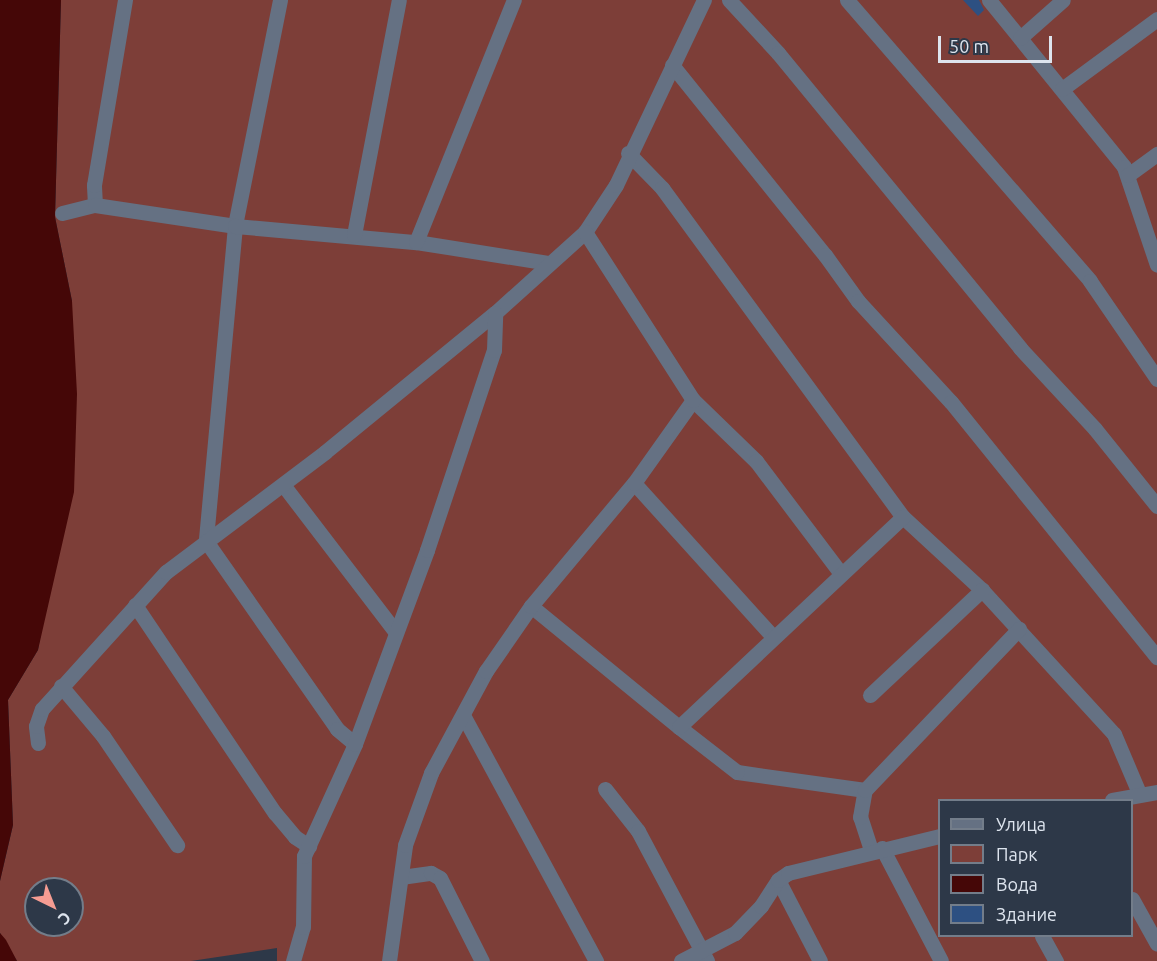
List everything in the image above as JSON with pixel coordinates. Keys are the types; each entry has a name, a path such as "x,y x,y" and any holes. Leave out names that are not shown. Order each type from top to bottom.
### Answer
{"street":[{"path":"95,205 94,185 125,0"},
{"path":"280,0 235,226 206,541 337,729 355,744"},
{"path":"354,235 399,0"},
{"path":"416,242 514,0"},
{"path":"38,742 36,726 42,709 166,572 284,486 495,313 585,232 616,185 628,153 704,0"},
{"path":"729,0 778,53 1020,348 1095,429 1157,506"},
{"path":"847,0 1090,281 1157,379"},
{"path":"989,0 1062,89 1128,175 1157,265"},
{"path":"1020,38 1063,0"},
{"path":"1062,89 1157,19"},
{"path":"672,65 825,255 858,301 951,402 1157,657"},
{"path":"628,153 662,188 903,517 982,590 1114,734 1139,793"},
{"path":"1128,175 1157,154"},
{"path":"62,213 95,205 235,226 416,242 549,263"},
{"path":"585,232 693,400 756,461 841,574"},
{"path":"293,961 303,927 304,856 355,744 480,394 494,350 495,313"},
{"path":"389,961 405,845 431,773 486,671 531,606 634,483 693,400"},
{"path":"634,483 773,637"},
{"path":"284,486 395,632"},
{"path":"679,727 903,517"},
{"path":"870,695 982,590"},
{"path":"135,605 275,813 295,837 309,846"},
{"path":"531,606 737,772 865,790"},
{"path":"941,961 860,818 865,790 1019,630"},
{"path":"61,686 103,736 177,845"},
{"path":"463,715 596,961"},
{"path":"605,789 638,831 704,956"},
{"path":"1119,799 1139,793 1157,792"},
{"path":"681,961 704,956 735,933 761,906 778,880 788,873 876,849 938,836"},
{"path":"401,877 431,873 440,878 482,961"},
{"path":"778,880 820,961"},
{"path":"1133,903 1157,945"},
{"path":"1043,937 1056,961"}],"green space":[{"path":"61,0 1157,0 1157,961 277,961 277,948 191,961 17,961 0,933 0,881 13,825 8,700 38,650 45,610 72,301 55,217"}],"water":[{"path":"0,0 61,0 55,217 72,301 77,394 74,492 38,650 8,700 13,825 0,881"},
{"path":"0,933 6,940 17,961 0,961"}],"building":[{"path":"963,0 979,0 984,10 978,16"}]}
